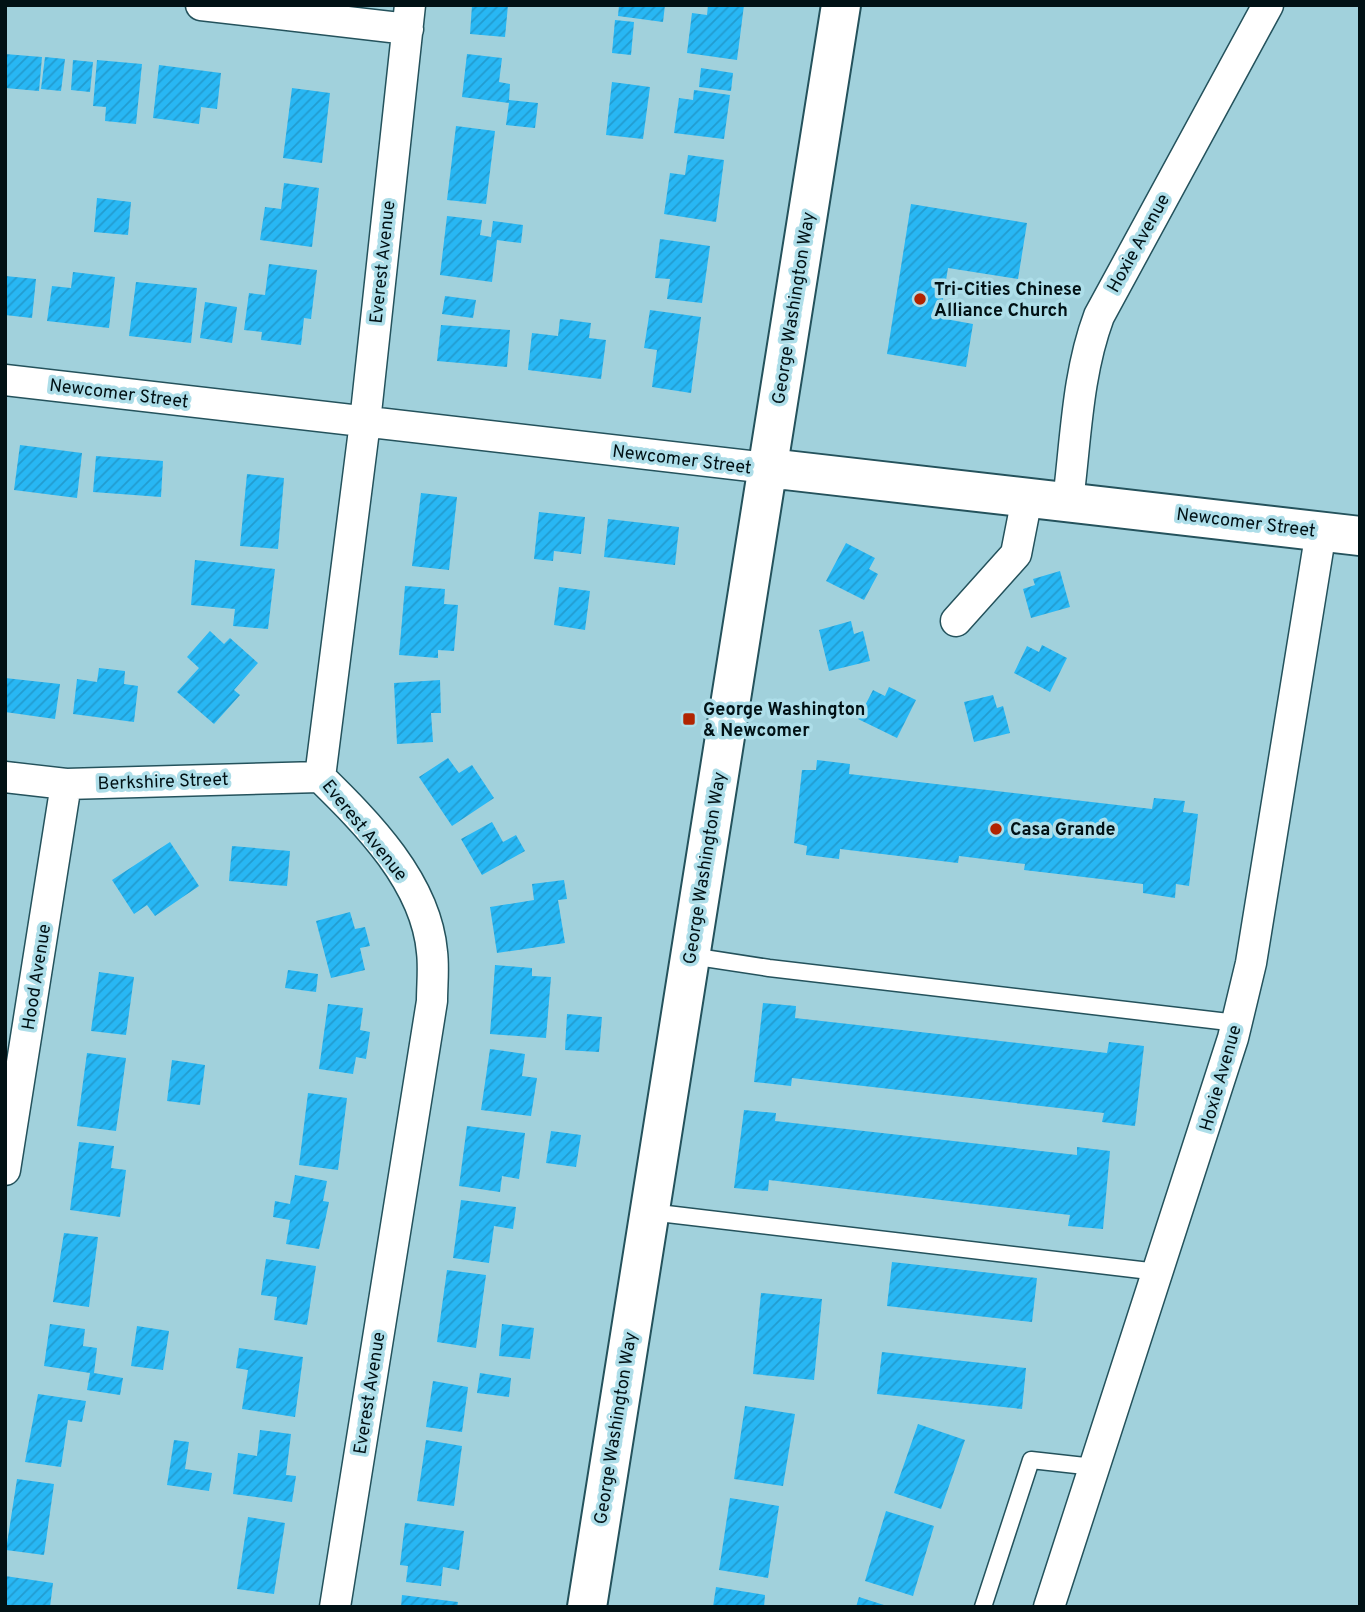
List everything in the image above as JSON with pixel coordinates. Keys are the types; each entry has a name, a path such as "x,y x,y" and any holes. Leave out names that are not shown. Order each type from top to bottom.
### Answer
{"main road":[{"name":"George Washington Way","path":"587,1607 841,5"},
{"name":"Newcomer Street","path":"768,468 1360,536"}],"street":[{"path":"201,5 409,17"},
{"name":"Hoxie Avenue","path":"1068,501 1082,373 1087,347 1099,316 1268,5"},
{"name":"Everest Avenue","path":"335,1607 432,1001 432,951 422,908 404,874 350,806 320,776 365,422 409,17"},
{"name":"Newcomer Street","path":"5,380 768,468"},
{"path":"956,621 1016,554 1027,498"},
{"name":"Hoxie Avenue","path":"1049,1607 1216,1097 1237,1023 1251,963 1321,531"},
{"name":"Berkshire Street","path":"5,777 66,785 320,776"},
{"name":"Hood Avenue","path":"5,1170 66,785"}],"lane":[{"path":"691,956 769,968 1237,1023"},
{"path":"650,1212 1158,1272"},
{"path":"983,1607 1031,1460 1094,1467"}],"building":[{"path":"472,5 508,5 505,37 470,34"},
{"path":"619,5 665,5 663,22 618,16"},
{"path":"708,5 744,5 737,60 687,53 692,13 707,15"},
{"path":"615,20 634,22 631,55 612,53"},
{"path":"5,54 42,57 39,91 5,88"},
{"path":"467,54 502,58 499,82 510,84 509,100 538,103 535,128 506,125 509,103 462,97"},
{"path":"45,57 65,59 61,91 41,89"},
{"path":"73,60 93,62 90,92 71,90"},
{"path":"97,60 142,64 136,124 105,121 106,107 93,106"},
{"path":"159,65 221,73 217,109 201,107 199,124 153,118"},
{"path":"701,68 733,73 731,91 699,87"},
{"path":"612,82 650,87 643,139 606,135"},
{"path":"292,88 330,93 322,163 283,158"},
{"path":"694,90 730,95 724,139 674,133 679,98 693,100"},
{"path":"456,126 495,131 486,204 447,200"},
{"path":"688,155 724,160 716,222 664,214 670,173 685,175"},
{"path":"284,183 319,188 312,247 260,240 265,207 281,209"},
{"path":"97,198 131,202 128,235 94,232"},
{"name":"Tri-Cities Chinese Alliance Church","path":"911,204 1027,223 1018,279 948,268 940,318 973,324 966,367 887,354"},
{"path":"447,216 482,220 480,235 491,237 493,221 523,225 521,243 497,240 492,282 440,275"},
{"path":"660,239 710,246 702,303 667,299 670,279 655,278"},
{"path":"269,264 317,270 311,319 304,318 301,345 261,340 262,332 244,330 249,293 265,295"},
{"path":"73,272 115,277 109,328 47,321 52,286 71,288"},
{"path":"5,276 36,279 32,318 5,315"},
{"path":"136,282 197,288 191,343 129,336"},
{"path":"445,296 476,300 473,318 442,314"},
{"path":"205,302 237,307 232,343 200,338"},
{"path":"650,310 701,317 691,393 652,387 657,350 644,348"},
{"path":"560,319 591,323 589,338 606,340 601,379 528,370 532,333 558,336"},
{"path":"441,325 510,330 507,367 437,361"},
{"path":"20,445 82,453 77,498 14,490"},
{"path":"96,456 163,461 161,497 93,492"},
{"path":"247,474 284,478 278,549 240,546"},
{"path":"421,493 457,497 449,570 412,566"},
{"path":"539,512 585,517 581,554 554,551 553,561 534,559"},
{"path":"608,519 679,527 675,565 604,557"},
{"path":"846,543 875,558 869,569 878,574 864,600 826,581"},
{"path":"195,560 275,569 268,629 233,626 235,609 191,605"},
{"path":"1060,571 1070,607 1031,618 1023,589 1035,585 1033,579"},
{"path":"405,586 445,589 444,604 458,605 454,651 438,650 438,658 399,655"},
{"path":"559,587 590,591 585,630 554,625"},
{"path":"851,621 854,634 863,631 870,661 829,671 819,630"},
{"path":"210,631 224,644 230,638 258,663 234,690 240,695 214,724 177,692 199,668 187,657"},
{"path":"1042,645 1067,658 1050,692 1014,673 1027,646 1039,652"},
{"path":"99,668 125,671 124,684 138,686 134,722 73,714 77,679 97,682"},
{"path":"5,678 60,684 55,719 5,712"},
{"path":"440,680 441,713 431,713 433,742 397,744 394,683"},
{"path":"889,687 916,700 897,738 858,719 873,690 885,696"},
{"path":"993,695 997,708 1003,706 1010,733 974,742 964,702"},
{"path":"448,758 459,773 472,765 494,798 452,826 419,777"},
{"name":"Casa Grande","path":"817,760 850,764 849,774 1152,809 1154,798 1185,801 1183,812 1198,814 1189,886 1176,884 1175,898 1143,893 1143,884 1024,870 1025,864 959,856 958,863 840,849 839,859 806,855 807,846 794,843 802,770 816,770"},
{"path":"492,822 503,842 516,835 525,851 482,875 461,839"},
{"path":"170,842 199,886 155,916 147,905 134,914 112,880"},
{"path":"232,846 290,851 287,886 229,881"},
{"path":"564,880 567,899 558,900 565,943 497,953 490,907 534,900 532,884"},
{"path":"350,912 355,929 365,927 370,946 360,948 365,970 331,978 316,921"},
{"path":"495,965 532,968 532,976 551,977 546,1038 490,1034"},
{"path":"288,970 318,974 316,992 285,988"},
{"path":"99,972 134,977 126,1035 91,1031"},
{"path":"763,1003 796,1006 795,1018 1107,1053 1109,1042 1144,1046 1135,1126 1102,1122 1104,1113 792,1078 791,1086 754,1082"},
{"path":"328,1004 363,1008 360,1030 370,1032 366,1059 356,1057 353,1074 319,1069"},
{"path":"567,1014 602,1017 599,1052 565,1050"},
{"path":"490,1049 525,1054 522,1076 537,1078 531,1116 481,1110"},
{"path":"87,1053 126,1058 116,1131 77,1126"},
{"path":"172,1060 205,1065 200,1105 167,1101"},
{"path":"308,1093 347,1098 338,1170 299,1165"},
{"path":"744,1110 776,1113 775,1121 1077,1155 1077,1147 1110,1151 1103,1229 1068,1226 1070,1215 769,1180 768,1191 734,1188"},
{"path":"467,1126 525,1133 519,1179 502,1176 500,1192 459,1186"},
{"path":"551,1131 581,1135 576,1167 546,1163"},
{"path":"79,1142 114,1146 111,1168 126,1170 120,1217 70,1210"},
{"path":"295,1175 327,1181 323,1201 329,1202 319,1249 286,1244 290,1220 273,1217 275,1201 290,1204"},
{"path":"461,1200 516,1207 513,1229 494,1226 489,1263 453,1258"},
{"path":"64,1233 98,1237 89,1307 53,1302"},
{"path":"266,1259 316,1266 307,1325 274,1320 277,1297 261,1295"},
{"path":"892,1262 1037,1278 1032,1322 887,1306"},
{"path":"447,1270 486,1275 476,1348 437,1342"},
{"path":"761,1293 822,1299 814,1380 753,1374"},
{"path":"50,1324 85,1329 83,1346 97,1348 94,1373 123,1378 120,1395 87,1390 90,1373 44,1366"},
{"path":"502,1324 534,1328 530,1359 499,1356"},
{"path":"137,1326 169,1331 163,1370 131,1366"},
{"path":"239,1348 303,1357 295,1417 242,1409 248,1370 236,1368"},
{"path":"882,1352 1026,1368 1022,1409 877,1394"},
{"path":"480,1373 511,1378 509,1397 477,1393"},
{"path":"433,1381 468,1387 462,1432 426,1427"},
{"path":"38,1394 86,1401 82,1422 68,1420 61,1467 25,1462"},
{"path":"745,1406 795,1414 783,1486 734,1479"},
{"path":"918,1424 965,1440 941,1509 894,1493"},
{"path":"260,1430 291,1434 286,1475 296,1476 292,1502 233,1494 238,1453 257,1456"},
{"path":"174,1440 189,1442 185,1469 212,1473 209,1491 167,1485"},
{"path":"426,1440 462,1446 454,1506 417,1501"},
{"path":"17,1479 54,1484 44,1555 6,1550"},
{"path":"730,1498 779,1506 768,1578 719,1570"},
{"path":"886,1511 934,1526 913,1596 865,1581"},
{"path":"248,1517 285,1523 274,1594 237,1589"},
{"path":"405,1523 464,1531 459,1570 443,1567 441,1586 406,1582 408,1566 400,1565"},
{"path":"5,1576 53,1583 50,1607 5,1607"},
{"path":"716,1587 765,1595 764,1607 713,1607"},
{"path":"402,1595 458,1602 457,1607 401,1607"},
{"path":"859,1597 887,1606 887,1607 856,1607"}],"place":[{"name":"Tri-Cities Chinese Alliance Church","path":"920,299"},
{"name":"George Washington & Newcomer","path":"689,719"},
{"name":"Casa Grande","path":"996,829"}]}
